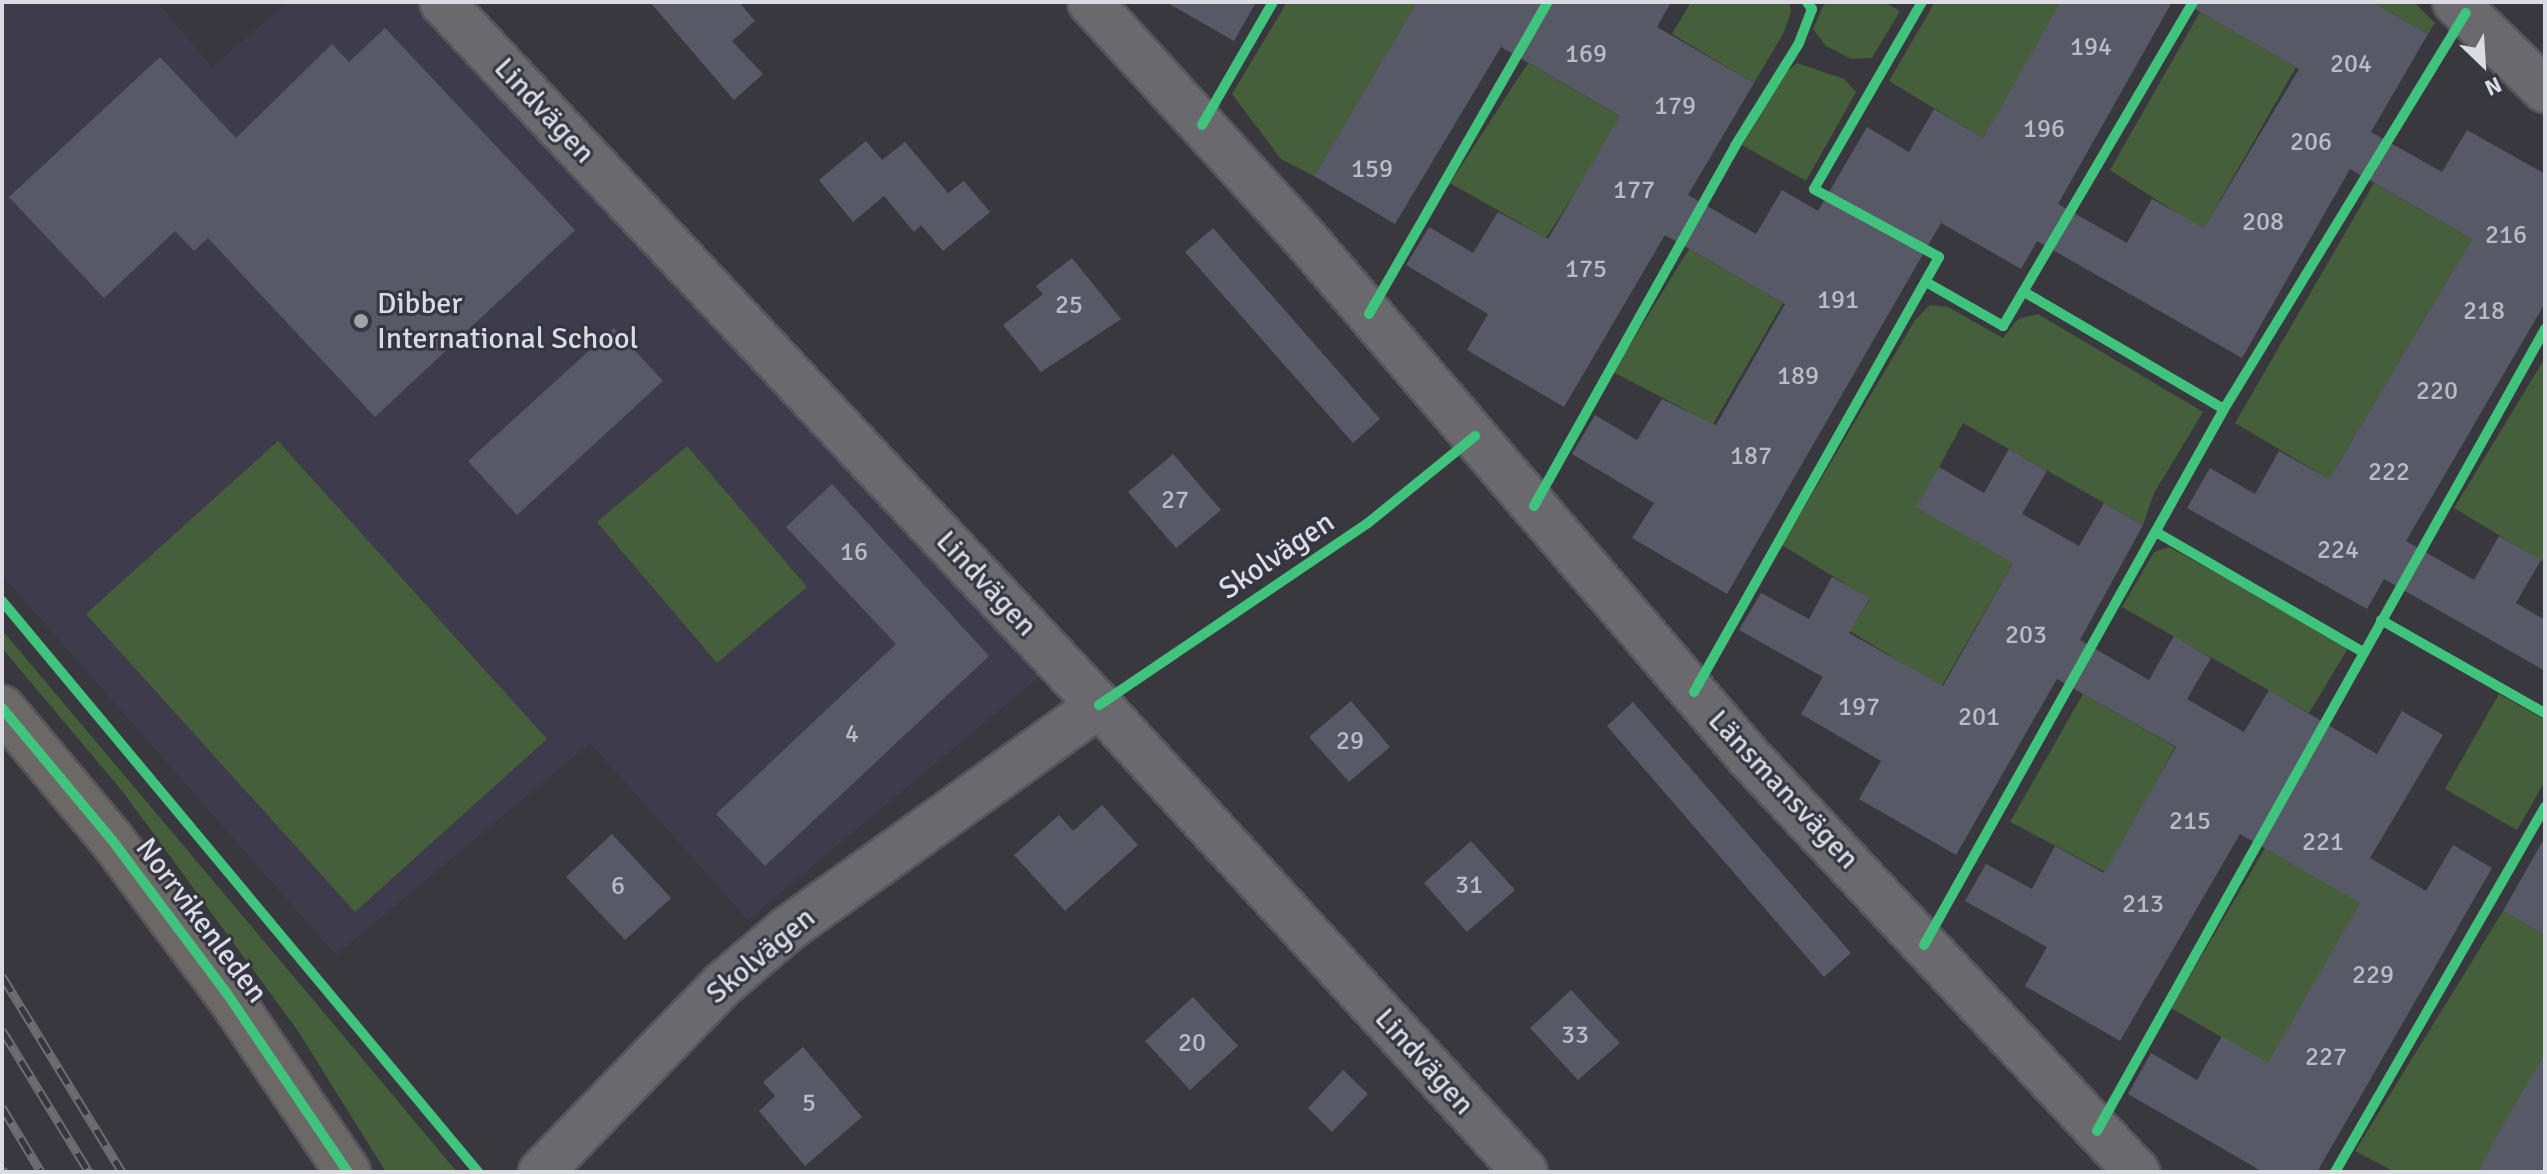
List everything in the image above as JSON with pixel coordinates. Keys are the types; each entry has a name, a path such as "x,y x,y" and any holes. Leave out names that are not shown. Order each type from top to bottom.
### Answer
{"main road":[{"name":"Norrvikenleden","path":"2,708 112,840 228,995 348,1172"}],"street":[{"name":"Lindvägen","path":"442,2 1099,705 1525,1172"},
{"name":"Länsmansvägen","path":"1090,2 1302,235 1748,756 2137,1172"},
{"path":"2455,2 2545,90"},
{"name":"Skolvägen","path":"541,1172 723,984 789,928 1099,705"}],"shaded area":[{"name":"Dibber International School","path":"2,2 157,2 212,67 288,2 414,2 1052,666 748,920 590,743 336,955 2,575"}],"green space":[{"path":"1287,2 1417,2 1314,176 1281,159 1232,94"},
{"path":"1691,2 1789,2 1791,12 1784,32 1754,83 1672,34"},
{"path":"1825,2 1884,2 1900,11 1872,58 1851,59 1826,46 1813,29"},
{"path":"1935,2 2062,2 1983,138 1889,81"},
{"path":"2372,2 2414,2 2435,23 2428,34"},
{"path":"2200,12 2296,67 2203,230 2110,170"},
{"path":"1528,63 1623,118 1546,238 1450,183"},
{"path":"1797,63 1844,79 1856,92 1806,181 1742,145 1785,73"},
{"path":"2374,183 2472,239 2329,479 2235,423"},
{"path":"1689,249 1783,303 1713,424 1613,372"},
{"path":"1930,305 1948,307 2003,338 2018,319 2038,314 2203,412 2154,493 2143,525 1963,423 1939,467 2013,563 1941,687 1850,631 1870,599 1782,545 1915,320"},
{"path":"2545,358 2545,563 2454,508"},
{"path":"278,441 547,739 355,912 86,614"},
{"path":"687,446 807,587 717,663 597,522"},
{"path":"2169,547 2350,645 2309,713 2122,607 2154,552"},
{"path":"2,630 457,1172 386,1172 298,1031 123,792 2,648"},
{"path":"2083,694 2175,747 2107,873 2010,822"},
{"path":"2499,694 2545,720 2545,781 2517,830 2445,789"},
{"path":"2265,848 2361,903 2268,1064 2171,1008"},
{"path":"2503,911 2545,935 2545,1053 2478,1172 2395,1172 2355,1151"}],"building":[{"path":"650,2 739,2 755,21 732,41 763,74 734,100"},
{"path":"1166,2 1256,2 1234,41"},
{"path":"1417,2 1671,2 1657,27 1754,83 1688,195 1756,234 1782,190 1818,211 1867,127 1909,152 1934,109 1983,138 2061,2 2172,2 2058,204 2127,243 2152,199 2204,228 2299,69 2183,2 2372,2 2428,34 2371,132 2442,172 2467,130 2545,174 2545,303 2406,541 2474,580 2499,536 2541,560 2516,603 2545,620 2545,671 2384,579 2367,609 2187,508 2210,468 2255,494 2279,451 2329,479 2472,239 2350,169 2242,358 2037,241 2021,269 1941,223 1727,594 1632,538 1654,503 1572,454 1595,415 1637,440 1662,399 1716,425 1785,304 1665,235 1564,407 1467,350 1488,314 1406,265 1429,227 1473,253 1498,212 1548,239 1620,116 1501,47 1395,224 1314,176"},
{"path":"385,28 575,230 375,417 208,238 194,251 175,231 104,298 9,197 160,57 236,138 332,44 349,62"},
{"path":"866,141 882,160 905,142 948,193 964,181 990,212 943,251 921,225 914,232 884,196 853,222 819,180"},
{"path":"1213,228 1380,419 1353,443 1185,252"},
{"path":"1072,258 1121,319 1041,372 1003,325 1043,294 1036,286"},
{"path":"614,328 663,381 517,515 468,461"},
{"path":"2009,449 2047,471 2022,514 2079,546 2104,503 2143,525 2080,640 2149,680 2174,636 2211,658 2187,699 2244,732 2269,690 2377,754 2402,711 2443,735 2370,858 2426,891 2453,845 2492,868 2317,1172 2263,1172 2128,1094 2151,1053 2197,1080 2222,1036 2268,1063 2360,903 2240,834 2120,1041 2025,986 2047,947 1965,901 1986,864 2032,889 2055,846 2104,873 2176,747 2057,679 1956,855 1859,799 1881,761 1801,714 1823,677 1739,630 1761,593 1809,619 1832,577 1870,598 1849,633 1943,686 2013,563 1916,507 1939,467 1984,493"},
{"path":"1173,454 1221,510 1176,548 1128,492"},
{"path":"832,484 989,656 765,866 716,814 896,644 786,527"},
{"path":"1351,701 1390,747 1349,782 1309,737"},
{"path":"1633,702 1851,953 1824,977 1607,726"},
{"path":"1102,805 1138,845 1065,911 1014,855 1059,815 1073,831"},
{"path":"612,834 671,898 625,940 566,877"},
{"path":"2545,837 2545,935 2503,911"},
{"path":"1471,841 1515,890 1467,932 1424,883"},
{"path":"1571,990 1620,1043 1578,1080 1530,1028"},
{"path":"1193,997 1238,1046 1190,1090 1145,1041"},
{"path":"803,1047 862,1117 805,1166 759,1111 775,1096 763,1082"},
{"path":"2545,1053 2545,1172 2478,1172 2503,1125"},
{"path":"1343,1070 1368,1094 1332,1132 1308,1108"}],"railway":[{"path":"2,976 122,1172"},
{"path":"2,1030 89,1172"},
{"path":"2,1107 41,1172"}],"cycle path":[{"path":"1202,125 1273,2"},
{"path":"1369,314 1548,2"},
{"path":"1534,506 1735,146 1799,43 1812,9 1807,2"},
{"path":"1694,692 1939,257 1814,189 1922,2"},
{"path":"1926,282 2003,326 2193,2"},
{"path":"1924,945 2224,409 2466,13"},
{"path":"2026,293 2224,409"},
{"path":"2097,1131 2545,329"},
{"path":"1099,705 1368,523 1475,436"},
{"path":"2156,532 2361,651"},
{"path":"2,601 478,1172"},
{"path":"2381,620 2545,713"},
{"path":"2,708 112,840 228,995 348,1172"},
{"path":"2335,1172 2545,807"}],"place":[{"name":"Dibber International School","path":"361,321"}]}
